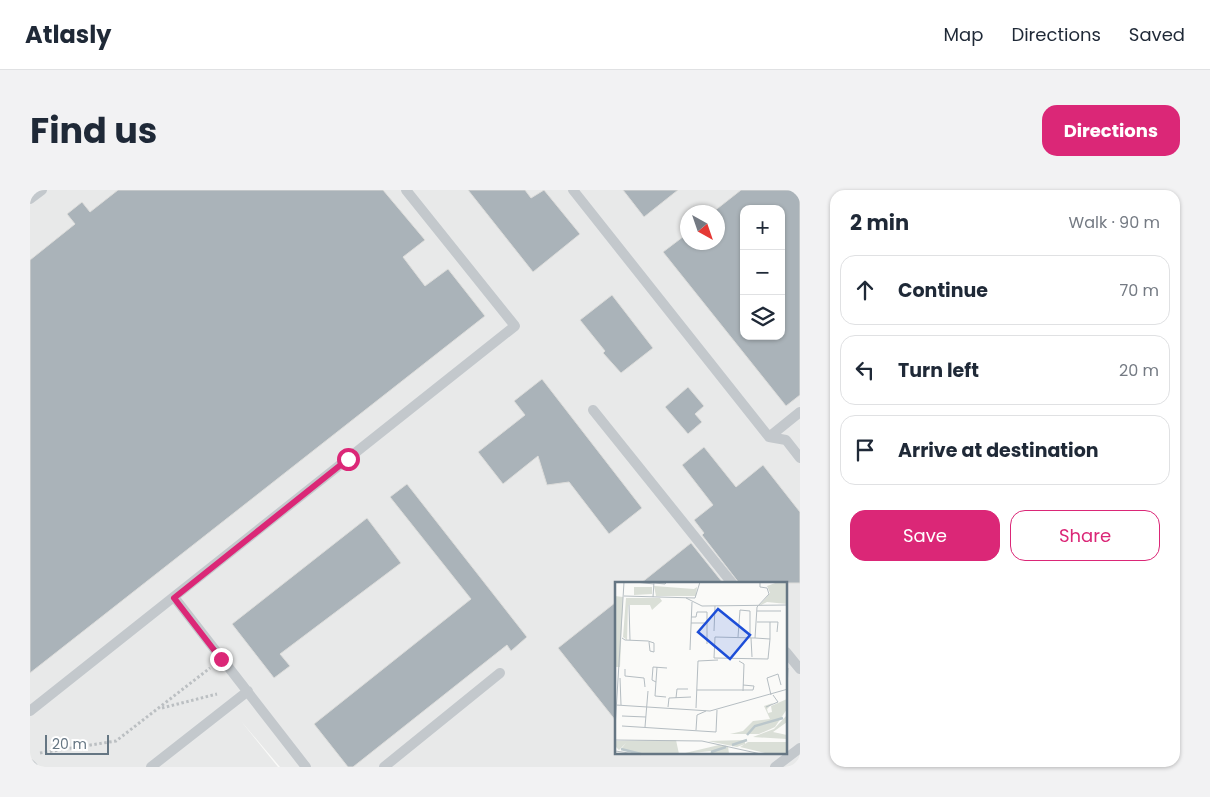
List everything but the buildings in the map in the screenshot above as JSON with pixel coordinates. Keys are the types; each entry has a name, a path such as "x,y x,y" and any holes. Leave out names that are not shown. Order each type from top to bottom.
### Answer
{"lane":[{"path":"30,199 42,190"},
{"path":"30,711 515,326 406,190"},
{"path":"572,190 769,436 786,440 800,458"},
{"path":"593,410 731,582"},
{"path":"769,436 800,412"},
{"path":"174,598 306,767"},
{"path":"788,654 800,669"},
{"path":"384,767 500,673"},
{"path":"151,767 248,691"},
{"path":"776,767 800,748"},
{"path":"31,759 33,767"}],"path":[{"path":"31,759 116,741 210,668"}],"shaded area":[{"path":"30,190 800,190 800,767 280,767 241,721 278,767 30,767"}],"route":[{"path":"221,659 174,598 348,459"}]}
